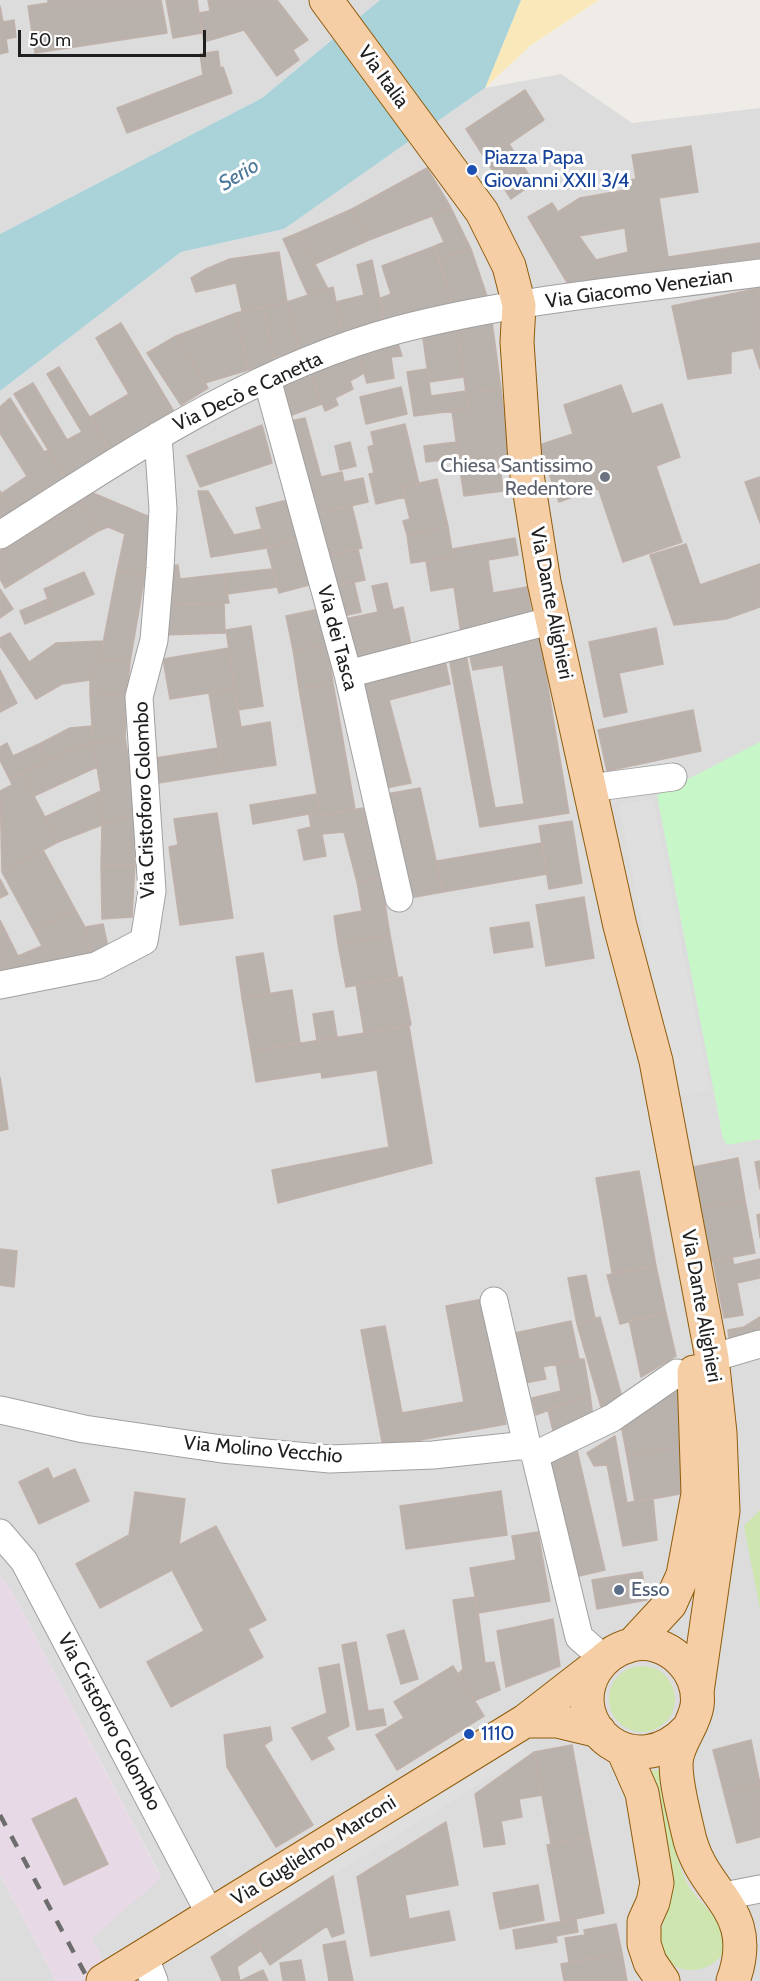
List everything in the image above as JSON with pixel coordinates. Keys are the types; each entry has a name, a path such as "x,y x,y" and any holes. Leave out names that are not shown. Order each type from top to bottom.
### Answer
{"main road":[{"name":"Via Italia","path":"328,3 439,154"},
{"name":"Via Dante Alighieri","path":"439,154 482,212 509,266 519,305 517,342 525,462 553,620 620,926 656,1060 712,1358 720,1432 723,1511 697,1692"},
{"name":"Via Dante Alighieri","path":"620,926 636,1063 694,1366 698,1494 683,1575 670,1605 633,1644"},
{"path":"663,1981 650,1962 644,1944 644,1922 653,1902 657,1883 642,1793 611,1740 591,1717 589,1694 595,1672 604,1659 633,1644 651,1644 668,1650 682,1660 692,1675 697,1692 695,1711 676,1758 688,1834 694,1854 710,1879 745,1892 743,1918 755,1938 744,1964 733,1981"},
{"name":"Via Guglielmo Marconi","path":"103,1981 149,1968 211,1916 525,1720 604,1659"},
{"path":"525,1720 557,1721 641,1753 660,1751 676,1742 688,1729"}],"street":[{"name":"Via Giacomo Venezian","path":"519,305 760,273"},
{"name":"Via Decò e Canetta","path":"0,535 185,418 267,379 397,330 519,305"},
{"name":"Via dei Tasca","path":"267,379 348,674 399,898"},
{"name":"Via Cristoforo Colombo","path":"0,985 96,966 144,941 152,891 139,697 154,640 160,568 163,509 158,436"},
{"path":"348,674 553,620"},
{"path":"590,788 673,777"},
{"path":"494,1301 579,1637 604,1659"},
{"path":"712,1358 760,1344"},
{"name":"Via Molino Vecchio","path":"0,1410 84,1429 222,1449 330,1459 531,1450 612,1418 677,1373"},
{"name":"Via Cristoforo Colombo","path":"0,1533 24,1561 211,1916"}],"shaded area":[{"path":"0,0 380,0 262,98 0,234"},
{"path":"561,74 632,123 760,108 760,1981 114,1981 91,1938 161,1877 10,1588 0,1577 0,391 181,252 284,229 485,88"},
{"path":"653,799 710,1090 676,1096 619,805"},
{"path":"0,1577 10,1588 161,1878 92,1938 114,1981 56,1981 0,1874"},
{"path":"517,1739 527,1755 229,1939 220,1925"},
{"path":"0,1874 56,1981 0,1981"}],"green space":[{"path":"760,742 760,1139 727,1145 723,1139 657,795"},
{"path":"760,1510 760,1609 744,1526"},
{"path":"642,1666 654,1669 665,1676 672,1687 675,1699 672,1711 665,1722 654,1729 642,1732 630,1729 619,1722 612,1711 609,1699 612,1687 619,1676 630,1669"},
{"path":"662,1769 671,1828 682,1872 688,1885 721,1926 725,1935 726,1944 723,1953 716,1961 699,1969 681,1969 672,1965 661,1949 660,1934 669,1907 672,1887 651,1771"}],"sand":[{"path":"521,0 599,0 530,46 485,88"}],"water":[{"name":"Serio","path":"380,0 521,0 485,88 284,229 181,252 0,391 0,234 262,98"}],"building":[{"path":"48,0 161,0 167,33 35,53 28,6 48,3"},
{"path":"166,0 197,0 202,33 173,38"},
{"path":"208,0 277,0 308,40 293,50 299,60 277,76 244,30 204,42 199,13 210,11"},
{"path":"0,6 3,22 14,20 16,37 6,39 8,52 0,54"},
{"path":"218,51 220,68 223,67 232,93 127,133 117,108 203,75 200,54"},
{"path":"525,90 544,120 509,144 534,183 511,199 466,129"},
{"path":"691,146 698,192 659,198 668,257 760,243 760,265 574,294 528,217 552,203 558,212 580,198 625,190 623,181 636,179 632,155","holes":["625,228 628,252 596,260 579,236"]},
{"path":"427,168 450,206 432,216 369,240 352,209"},
{"path":"450,206 471,249 439,258 435,246 444,242 432,216"},
{"path":"352,209 369,240 315,264 298,233"},
{"path":"298,233 328,289 308,295 283,239"},
{"path":"435,246 453,310 385,325 381,298 391,294 382,266"},
{"path":"471,249 488,299 453,310 439,258"},
{"path":"279,252 287,302 242,311 236,283 196,292 191,278 206,269 230,259"},
{"path":"372,260 385,325 343,337 336,302 364,295 357,265"},
{"path":"333,287 343,337 299,349 287,302"},
{"path":"760,288 760,369 753,348 731,352 731,373 688,379 672,306"},
{"path":"287,302 299,349 274,358 263,307"},
{"path":"263,307 275,362 248,370 236,313"},
{"path":"236,313 248,370 205,383 176,336"},
{"path":"492,321 501,389 466,393 457,326"},
{"path":"121,323 176,415 112,454 90,417 129,394 96,338"},
{"path":"457,326 464,377 429,382 422,331"},
{"path":"176,336 208,388 181,405 147,353"},
{"path":"397,340 402,356 391,357 394,378 367,383 358,353"},
{"path":"358,353 364,373 350,381 353,389 335,398 338,405 325,411 310,372"},
{"path":"59,367 112,454 65,477 14,394 33,383 67,440 82,432 47,374"},
{"path":"427,369 431,396 466,391 469,409 414,416 407,372"},
{"path":"310,372 322,404 284,418 277,388"},
{"name":"Chiesa Santissimo Redentore","path":"621,385 632,414 662,404 680,457 656,466 682,542 623,562 598,488 559,502 539,445 573,434 564,405"},
{"path":"401,387 407,414 366,424 360,397"},
{"path":"501,389 511,463 460,470 452,411 469,409 466,393"},
{"path":"10,398 44,452 48,450 65,477 18,513 2,493 27,476 0,433 0,407"},
{"path":"305,418 321,477 342,472 344,482 363,478 368,502 310,515 285,422"},
{"path":"405,424 419,484 402,487 405,497 376,504 369,474 374,473 368,447 374,445 371,432"},
{"path":"262,425 272,463 200,487 187,456"},
{"path":"350,442 356,466 340,470 335,446"},
{"path":"456,442 459,458 426,462 424,446"},
{"path":"500,465 503,491 464,496 460,470"},
{"path":"760,477 760,523 745,482"},
{"path":"437,479 448,526 407,535 403,521 410,519 402,487"},
{"path":"0,491 18,513 0,525"},
{"path":"198,491 208,491 234,535 262,529 267,548 211,557"},
{"path":"93,493 152,518 145,575 117,571 125,534 108,527 98,531 81,501"},
{"path":"287,500 297,539 267,548 256,508"},
{"path":"81,501 98,531 5,588 0,579 0,551"},
{"path":"352,506 362,548 322,557 310,515"},
{"path":"448,526 453,557 411,563 407,535"},
{"path":"515,538 518,555 488,560 493,593 527,587 532,617 461,634 454,587 431,591 426,561 453,557 452,549"},
{"path":"297,539 309,585 279,593 267,548"},
{"path":"686,544 700,585 760,564 760,607 726,619 674,625 650,555"},
{"path":"358,549 365,580 331,587 322,557"},
{"path":"178,565 180,579 224,574 229,603 163,605 166,566"},
{"path":"272,569 277,587 227,594 224,574"},
{"path":"117,571 145,575 130,662 100,659"},
{"path":"84,572 94,594 53,612 44,589"},
{"path":"354,582 361,612 339,617 331,587"},
{"path":"387,583 393,610 403,607 412,650 363,661 353,656 340,620 378,612 372,586"},
{"path":"0,589 13,609 0,618"},
{"path":"48,599 53,612 25,624 20,611"},
{"path":"224,603 225,633 164,635 163,605"},
{"path":"319,609 328,645 293,650 286,616"},
{"path":"251,626 263,706 238,710 226,630"},
{"path":"656,628 663,664 619,673 627,712 604,717 589,642"},
{"path":"10,633 29,662 56,643 103,641 100,659 90,680 62,684 36,699 0,646 0,638"},
{"path":"539,633 569,813 480,827 448,652 465,649 495,808 524,804 503,665 473,670 468,648"},
{"path":"328,645 333,683 299,689 293,650"},
{"path":"229,648 235,689 170,699 163,659"},
{"path":"444,656 450,684 389,700 411,783 381,789 354,679"},
{"path":"100,659 130,662 127,695 90,693 90,680"},
{"path":"0,670 17,703 0,712"},
{"path":"333,683 355,809 321,816 299,689"},
{"path":"235,689 241,727 270,722 276,765 222,773 209,693"},
{"path":"90,693 127,695 125,738 93,743"},
{"path":"693,710 701,751 607,771 598,730"},
{"path":"92,726 93,743 79,746 47,761 39,744 70,728"},
{"path":"125,738 138,814 102,825 101,791 93,743"},
{"path":"7,743 13,756 39,744 47,761 10,780 0,760 0,747"},
{"path":"93,743 97,767 34,796 22,773 79,746"},
{"path":"218,748 222,773 152,784 149,759"},
{"path":"22,773 58,842 2,872 0,791 12,785 10,780"},
{"path":"420,788 443,892 404,899 381,795"},
{"path":"101,791 102,825 58,842 45,817"},
{"path":"317,794 320,812 253,824 250,805"},
{"path":"363,808 381,878 357,882 344,832 322,834 326,856 304,860 298,830 311,827 309,815 320,812 321,816"},
{"path":"217,813 233,918 180,925 169,847 178,845 174,819"},
{"path":"138,814 135,865 101,865 102,825"},
{"path":"572,821 582,883 549,889 539,826"},
{"path":"542,843 547,874 443,892 437,861"},
{"path":"43,850 75,909 34,931 2,872"},
{"path":"101,865 135,865 132,917 102,919"},
{"path":"381,878 390,935 338,944 334,916 362,911 357,882"},
{"path":"0,879 8,894 0,898"},
{"path":"584,897 594,958 546,966 536,905"},
{"path":"75,909 85,927 91,955 0,975 0,920 18,956 42,946 34,931"},
{"path":"529,922 533,947 494,953 490,928"},
{"path":"103,924 109,951 91,955 85,927"},
{"path":"390,935 398,978 346,987 338,944"},
{"path":"263,953 270,994 242,998 236,957"},
{"path":"402,977 411,1025 364,1033 356,985"},
{"path":"292,990 300,1043 251,1051 242,998"},
{"path":"333,1011 337,1037 317,1041 313,1014"},
{"path":"409,1026 432,1163 278,1203 272,1170 389,1147 377,1070 322,1078 321,1072 256,1082 251,1051"},
{"path":"0,1077 8,1129 0,1131"},
{"path":"738,1158 745,1200 696,1209 688,1168"},
{"path":"760,1161 760,1189 755,1162"},
{"path":"639,1171 656,1266 612,1273 596,1178"},
{"path":"745,1200 755,1253 706,1262 696,1209"},
{"path":"760,1214 760,1238 757,1215"},
{"path":"0,1249 17,1251 14,1287 0,1285"},
{"path":"732,1257 734,1265 760,1259 760,1278 737,1283 743,1315 724,1318 713,1261"},
{"path":"656,1266 666,1313 620,1324 607,1275"},
{"path":"586,1275 595,1318 577,1324 568,1278"},
{"path":"483,1299 506,1424 383,1447 361,1330 385,1326 402,1413 464,1402 446,1306"},
{"path":"666,1313 676,1356 641,1377 629,1320"},
{"path":"600,1317 623,1401 601,1407 577,1324"},
{"path":"760,1317 760,1333 729,1340 728,1330 744,1327"},
{"path":"571,1321 579,1359 543,1367 546,1379 525,1383 515,1333"},
{"path":"584,1359 590,1394 536,1415 532,1398 561,1391 556,1364"},
{"path":"677,1385 681,1446 627,1456 620,1419"},
{"path":"590,1394 593,1417 554,1435 548,1410"},
{"path":"615,1436 627,1503 615,1505 607,1465 594,1466 587,1453"},
{"path":"576,1446 605,1570 575,1577 546,1453"},
{"path":"681,1446 680,1494 635,1502 627,1456"},
{"path":"48,1468 53,1479 75,1469 89,1501 39,1524 19,1482"},
{"path":"501,1491 507,1535 406,1549 400,1506"},
{"path":"135,1492 185,1499 179,1545 216,1526 266,1620 248,1629 263,1657 171,1707 147,1662 204,1631 172,1570 100,1608 76,1564 129,1535"},
{"path":"653,1498 657,1540 623,1546 615,1505"},
{"path":"538,1532 550,1601 478,1613 470,1568 516,1560 512,1536"},
{"name":"Esso","path":"642,1572 647,1600 597,1609 592,1580"},
{"path":"476,1597 485,1663 494,1662 500,1690 474,1701 458,1674 463,1669 453,1600"},
{"path":"553,1619 560,1666 506,1687 497,1631"},
{"path":"404,1630 418,1679 401,1684 387,1635"},
{"path":"356,1642 368,1711 383,1709 386,1725 357,1730 342,1645"},
{"path":"339,1664 349,1726 326,1737 334,1749 312,1760 292,1728 327,1713 319,1668"},
{"path":"453,1666 484,1716 397,1770 376,1735 404,1718 394,1702"},
{"path":"270,1727 272,1740 264,1745 313,1825 276,1847 227,1767 224,1735"},
{"path":"751,1740 760,1784 724,1793 713,1750"},
{"path":"572,1745 589,1837 551,1844 534,1752"},
{"path":"534,1752 542,1795 519,1799 522,1817 501,1821 505,1844 484,1847 475,1794"},
{"path":"760,1784 760,1837 737,1843 724,1793"},
{"path":"76,1798 108,1864 64,1885 32,1819"},
{"path":"446,1822 458,1885 405,1895 409,1919 449,1911 455,1940 371,1956 357,1877"},
{"path":"589,1837 604,1913 561,1922 547,1845"},
{"path":"333,1876 344,1933 332,1937 327,1926 270,1965 249,1931"},
{"path":"538,1885 544,1920 500,1929 493,1893"},
{"path":"576,1919 578,1932 556,1936 557,1942 516,1949 513,1930"},
{"path":"616,1924 622,1953 569,1962 565,1938 585,1935 584,1930"},
{"path":"249,1931 262,1950 237,1967 240,1981 222,1981 211,1957"},
{"path":"345,1941 353,1981 329,1981 323,1945"},
{"path":"622,1953 627,1981 564,1981 561,1964"},
{"path":"301,1960 305,1981 283,1981 280,1963"},
{"path":"263,1970 268,1981 240,1981"}],"railway":[{"path":"0,1815 89,1981"}],"place":[{"name":"Piazza Papa Giovanni XXII 3/4","path":"472,170"},
{"name":"Chiesa Santissimo Redentore","path":"605,477"},
{"name":"Esso","path":"619,1590"},
{"name":"1110","path":"469,1734"}]}
